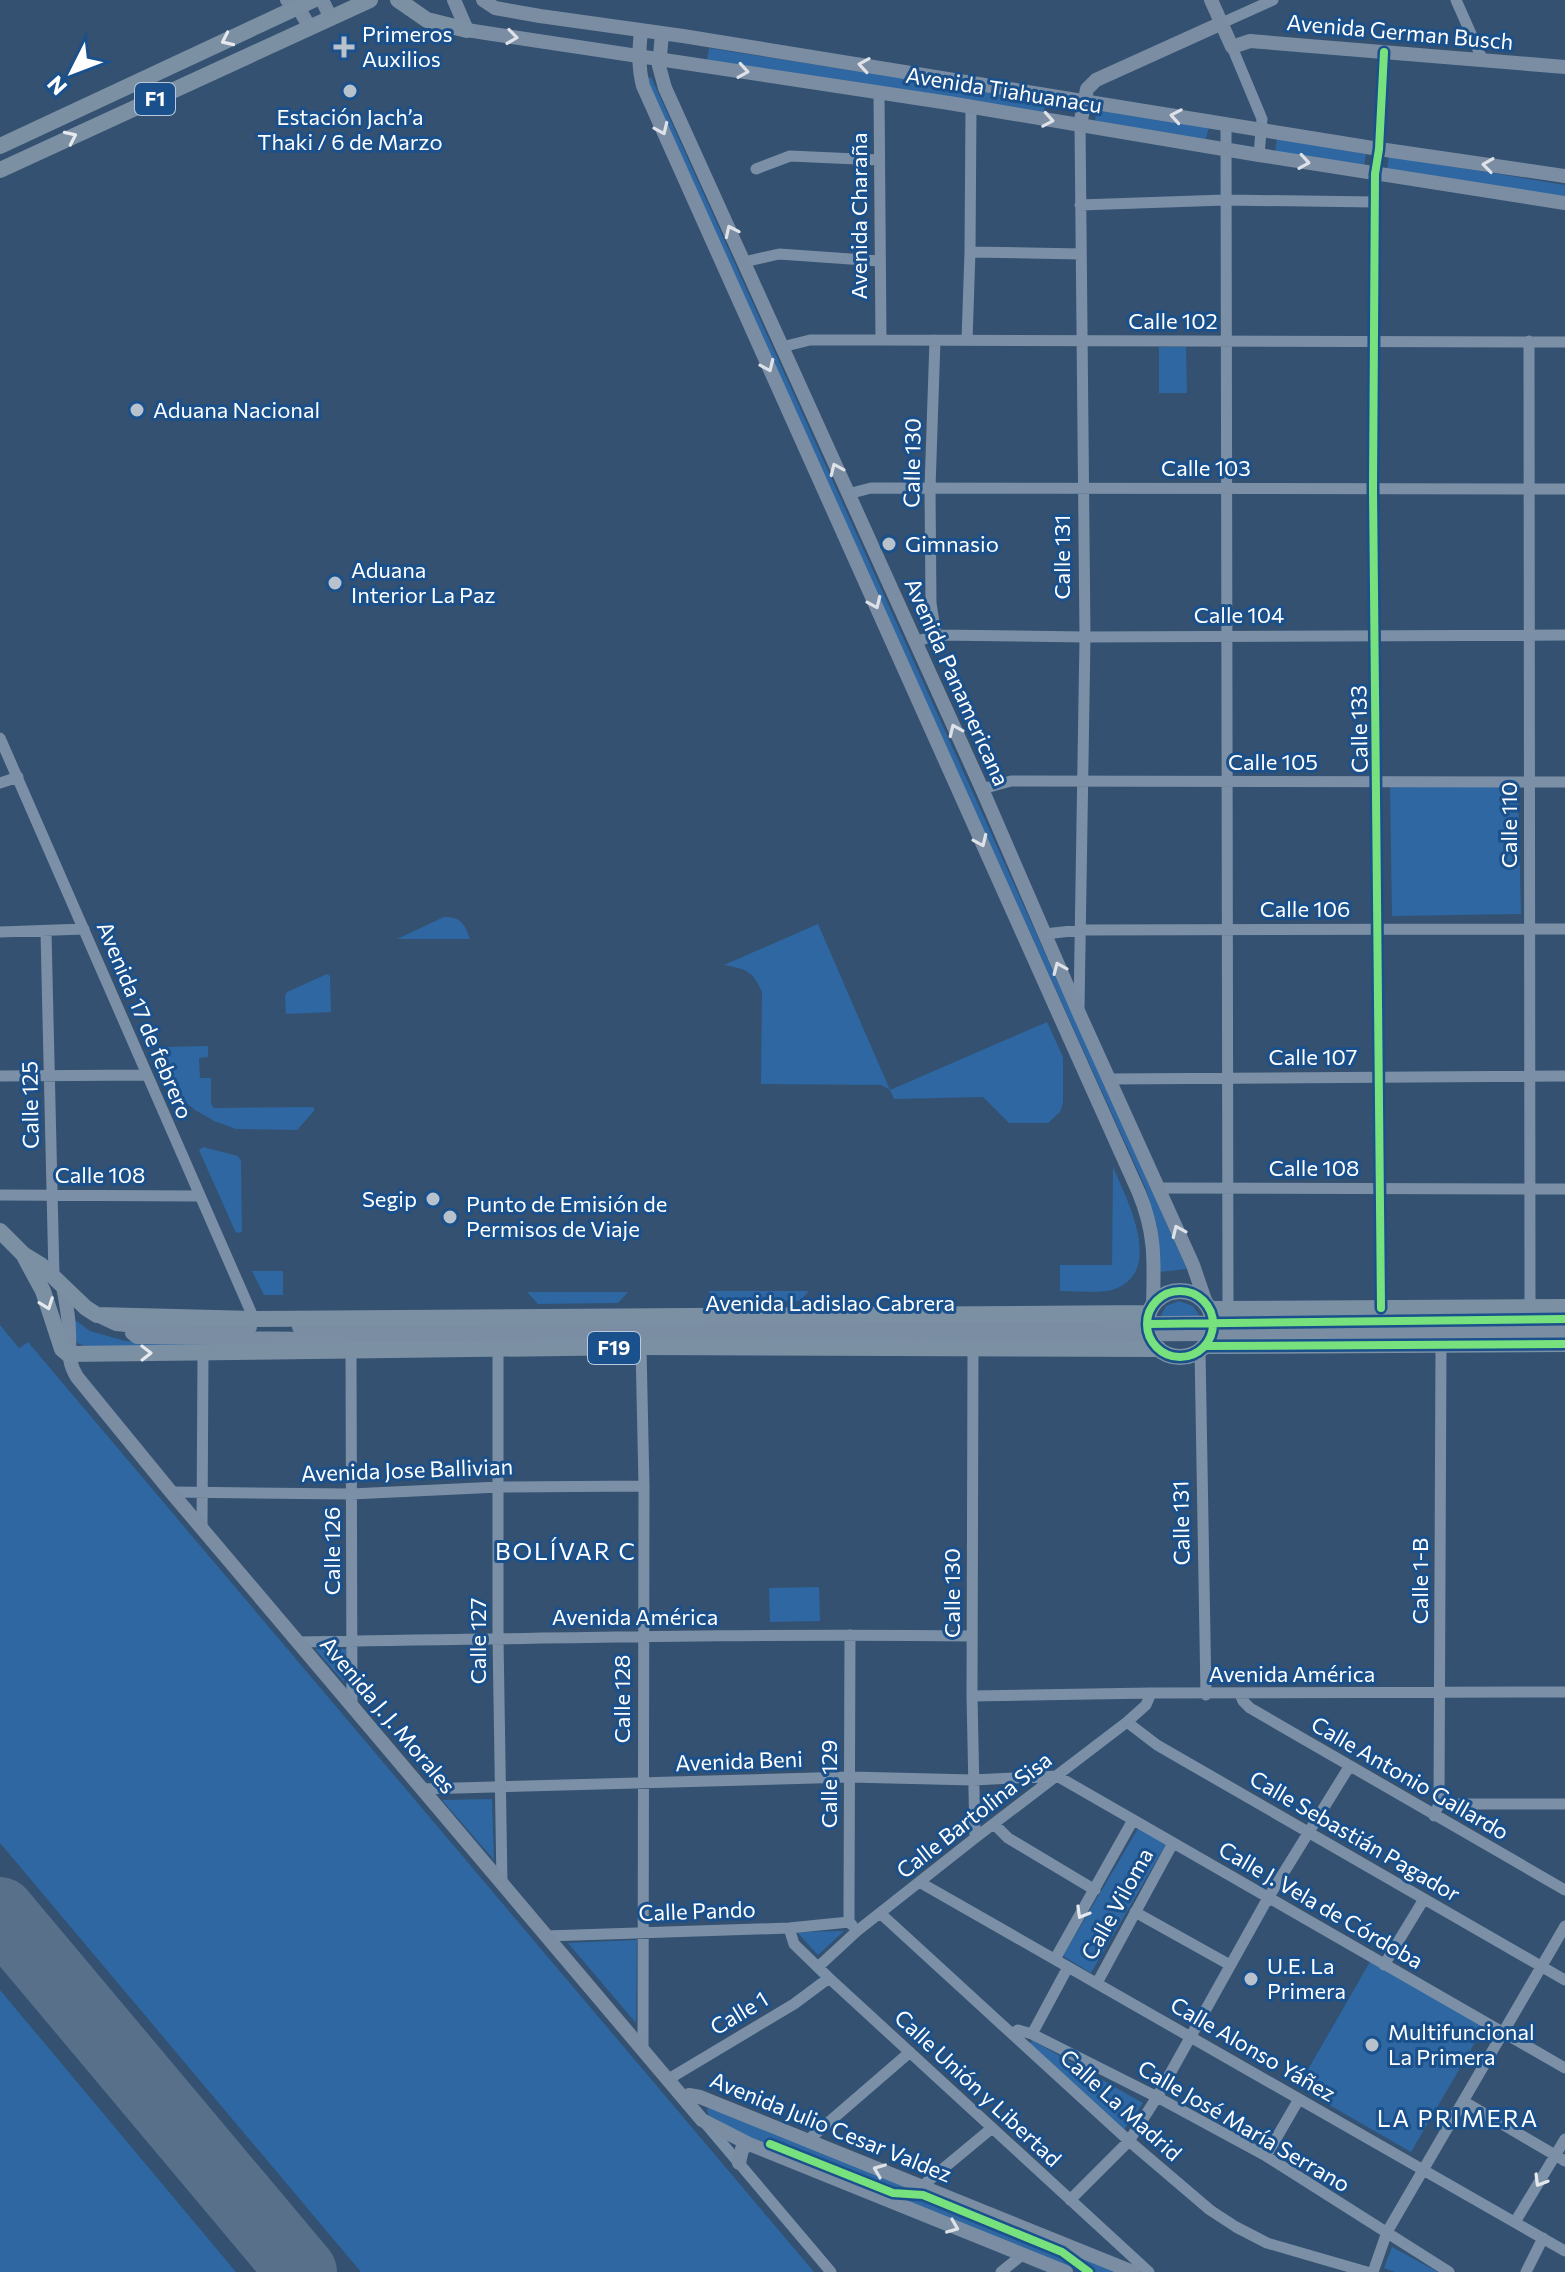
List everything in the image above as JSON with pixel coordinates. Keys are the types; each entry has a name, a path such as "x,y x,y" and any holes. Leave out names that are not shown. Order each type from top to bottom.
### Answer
{"highway":[{"name":"F1","path":"0,170 370,0"},
{"path":"398,0 427,20 467,30"},
{"name":"F1","path":"0,146 299,2"},
{"name":"Avenida Ladislao Cabrera","path":"0,1231 97,1315 254,1319 1151,1325"},
{"name":"Avenida Ladislao Cabrera","path":"23,1254 46,1300 62,1349 68,1354 641,1347 973,1349 1151,1325"},
{"name":"F19","path":"1175,1291 1196,1294 1216,1328 1184,1357 1166,1354 1151,1325 1162,1296 1175,1291"},
{"name":"Avenida Ladislao Cabrera","path":"1216,1328 1381,1308 1565,1307"},
{"name":"Avenida Ladislao Cabrera","path":"1216,1328 1441,1345 1565,1344"},
{"path":"281,1351 310,1339 342,1350"}],"main road":[{"path":"322,0 331,18"},
{"path":"454,0 467,30"},
{"name":"Avenida Tiahuanacu","path":"483,0 505,10 1565,176"},
{"path":"1211,0 1232,47"},
{"path":"299,2 310,28"},
{"path":"1085,101 1087,89 1096,80 1222,23"},
{"name":"Avenida Tiahuanacu","path":"467,30 879,92 1565,203"},
{"name":"Avenida Panamericana","path":"641,31 638,56 643,86 1147,1213 1153,1240 1151,1325"},
{"name":"Avenida Panamericana","path":"662,34 659,58 665,88 982,789 1193,1265 1216,1328"},
{"name":"Avenida German Busch","path":"1232,47 1250,41 1565,67"},
{"name":"Calle 131","path":"1080,125 1085,101"},
{"path":"1080,1060 1097,1052"},
{"path":"59,1282 69,1334 68,1354"},
{"name":"Avenida Ladislao Cabrera","path":"97,1315 136,1332 310,1339 1151,1325"},
{"name":"Avenida Ladislao Cabrera","path":"1216,1328 1565,1319"},
{"name":"Avenida Ladislao Cabrera","path":"136,1332 1151,1325 1565,1332"},
{"name":"Avenida J. J. Morales","path":"68,1354 77,1377 171,1492 684,2098"},
{"name":"Avenida Julio Cesar Valdez","path":"1066,2272 749,2144 702,2120 684,2098 693,2095 1133,2272"},
{"path":"739,2163 742,2149 749,2144"}],"street":[{"path":"1222,23 1273,0"},
{"path":"1456,0 1483,61"},
{"path":"1232,47 1262,119 1259,155"},
{"name":"Calle 133","path":"1381,1308 1373,489 1375,174 1384,52"},
{"name":"Avenida Charaña","path":"879,92 881,340"},
{"path":"967,340 971,107"},
{"name":"Calle 131","path":"1206,1695 1216,1328 1228,1188 1226,124"},
{"name":"Calle 131","path":"1079,1013 1085,637 1080,125"},
{"path":"756,169 790,156 879,160"},
{"path":"1080,205 1225,200 1375,202"},
{"path":"970,252 1081,254"},
{"path":"744,262 779,254 879,261"},
{"name":"Calle 102","path":"782,347 810,340 1565,342"},
{"name":"Calle 130","path":"935,340 930,488 931,603 936,635"},
{"name":"Calle 110","path":"1529,341 1530,1308"},
{"name":"Calle 103","path":"848,494 871,488 1565,489"},
{"name":"Calle 104","path":"915,642 936,635 1565,635"},
{"name":"Avenida 17 de febrero","path":"0,738 254,1319"},
{"path":"0,783 18,777"},
{"name":"Calle 105","path":"982,789 1011,781 1565,782"},
{"path":"0,932 84,929"},
{"name":"Calle 106","path":"1045,934 1080,930 1565,929"},
{"name":"Calle 125","path":"46,932 51,1195 59,1282"},
{"path":"0,1076 147,1075"},
{"name":"Calle 107","path":"1109,1079 1565,1076"},
{"name":"Calle 108","path":"1159,1188 1565,1189"},
{"name":"Calle 108","path":"0,1195 199,1196"},
{"name":"Calle 1-B","path":"1437,1810 1441,1345"},
{"name":"Calle 128","path":"641,1347 644,1486 643,2051"},
{"name":"Calle 127","path":"498,1349 502,1884"},
{"name":"Calle 130","path":"973,1349 972,1696 975,1838"},
{"name":"Calle 126","path":"342,1350 351,1494 352,1704"},
{"path":"202,1529 203,1352"},
{"name":"Avenida Jose Ballivian","path":"171,1492 351,1494 499,1487 644,1486"},
{"name":"Calle 129","path":"850,1635 853,1927"},
{"name":"Avenida América","path":"298,1642 972,1636"},
{"name":"Avenida América","path":"972,1696 1565,1692"},
{"name":"Calle Bartolina Sisa","path":"818,1967 853,1927 880,1913 921,1883 1127,1722 1146,1705 1151,1693"},
{"name":"Calle Antonio Gallardo","path":"1240,1694 1250,1708 1349,1767 1437,1810 1565,1890"},
{"name":"Calle Sebastián Pagador","path":"1127,1722 1157,1745 1565,1980"},
{"path":"1070,2200 1129,2141 1157,2097 1268,1898 1349,1767"},
{"name":"Avenida Beni","path":"422,1789 850,1777 973,1780 1057,1776"},
{"name":"Calle J. Vela de Córdoba","path":"1057,1776 1565,2068"},
{"path":"1437,1810 1565,1804"},
{"name":"Calle Viloma","path":"1055,1959 1133,1820"},
{"path":"994,1824 1008,1838 1095,1890"},
{"name":"Calle Viloma","path":"1097,1983 1173,1843"},
{"name":"Calle Alonso Yáñez","path":"921,1883 1543,2238 1564,2247"},
{"path":"1384,1965 1424,1899"},
{"path":"1135,1912 1230,1965"},
{"name":"Calle La Madrid","path":"880,1913 1129,2141 1210,2210 1267,2243 1367,2272"},
{"path":"1373,2272 1387,2232 1565,1926"},
{"name":"Calle Pando","path":"546,1936 853,1927"},
{"name":"Calle Unión y Libertad","path":"789,1928 794,1944 829,1978 1149,2272"},
{"name":"Calle Viloma","path":"1032,2034 1068,1967"},
{"name":"Calle 1","path":"667,2080 794,2004 829,1978"},
{"name":"Calle José María Serrano","path":"1013,2033 1018,2030 1032,2034 1266,2156 1449,2272"},
{"path":"807,2141 910,2052"},
{"path":"1266,2156 1299,2099"},
{"path":"1463,2101 1560,2158"},
{"path":"702,2120 831,2272"},
{"path":"921,2187 992,2128"},
{"path":"1515,2222 1560,2158 1565,2139"},
{"path":"1526,2272 1543,2238"},
{"path":"1001,2272 1022,2255"}],"shaded area":[{"path":"709,48 1045,101 1044,113 707,60"},
{"path":"651,77 1187,1269 1160,1272 1157,1231 1146,1189 645,80"},
{"path":"1097,108 1209,126 1206,139 1095,121"},
{"path":"1277,139 1366,154 1364,167 1275,152"},
{"path":"1389,156 1565,185 1565,198 1387,169"},
{"path":"1159,347 1186,347 1187,393 1159,393"},
{"path":"1518,785 1521,914 1392,916 1390,787"},
{"path":"444,917 462,922 470,939 397,939"},
{"path":"818,924 890,1090 881,1085 761,1084 762,992 748,972 724,965"},
{"path":"327,974 330,976 331,1012 286,1014 287,992"},
{"path":"1047,1022 1063,1057 1063,1103 1060,1112 1048,1123 1009,1123 983,1097 894,1099 890,1090"},
{"path":"208,1046 208,1057 199,1058 200,1078 211,1078 211,1104 214,1108 314,1107 314,1111 297,1130 236,1129 195,1110 173,1092 157,1051 162,1047"},
{"path":"203,1147 238,1156 241,1161 242,1232 236,1233 199,1150"},
{"path":"1113,1167 1138,1232 1138,1266 1130,1280 1110,1291 1060,1291 1060,1265 1112,1265"},
{"path":"252,1271 283,1271 283,1295 264,1295"},
{"path":"708,1291 809,1291 800,1301 719,1302"},
{"path":"527,1292 628,1292 618,1303 538,1304"},
{"path":"1179,1301 1193,1306 1201,1318 1159,1319 1166,1306"},
{"path":"75,1320 90,1331 125,1341 290,1344 88,1347 77,1343 73,1330"},
{"path":"0,1325 19,1348 28,1342 814,2272 361,2272 0,1843"},
{"path":"819,1587 820,1621 770,1622 769,1588"},
{"path":"315,1649 347,1649 344,1683 344,1682"},
{"path":"492,1799 494,1860 442,1800"},
{"path":"1140,1825 1168,1841 1091,1973 1063,1956"},
{"path":"844,1931 818,1955 797,1932"},
{"path":"637,1940 636,2023 568,1943"},
{"name":"Multifuncional La Primera","path":"1371,1960 1484,2027 1411,2152 1298,2087"},
{"path":"0,1990 236,2272 0,2272"},
{"path":"1032,2040 1143,2103 1123,2131 1029,2045"},
{"path":"711,2107 1121,2272 1080,2272 726,2130 709,2116 707,2109"},
{"path":"1392,2247 1438,2272 1395,2272 1384,2268"}],"runway":[{"path":"0,1912 302,2272"}],"cycle path":[{"path":"1381,1308 1373,489 1375,174 1384,52"},
{"path":"1180,1291 1193,1293 1203,1301 1211,1311 1213,1324 1211,1337 1203,1347 1193,1355 1180,1357 1167,1355 1157,1347 1149,1337 1147,1324 1149,1311 1157,1301 1167,1293 1180,1291"},
{"path":"1147,1324 1565,1319"},
{"path":"1205,1346 1565,1344"},
{"path":"770,2144 893,2193 923,2195 1062,2252 1089,2272"}],"place":[{"name":"Primeros Auxilios","path":"344,47"},
{"name":"Estación Jach’a Thaki / 6 de Marzo","path":"350,91"},
{"name":"Aduana Nacional","path":"137,410"},
{"name":"Gimnasio","path":"889,544"},
{"name":"Aduana Interior La Paz","path":"335,583"},
{"name":"Segip","path":"433,1199"},
{"name":"Punto de Emisión de Permisos de Viaje","path":"450,1217"},
{"name":"U.E. La Primera","path":"1251,1979"},
{"name":"Multifuncional La Primera","path":"1372,2045"}],"district":[{"name":"BOLÍVAR C","path":"566,1552"},
{"name":"LA PRIMERA","path":"1458,2119"}]}
